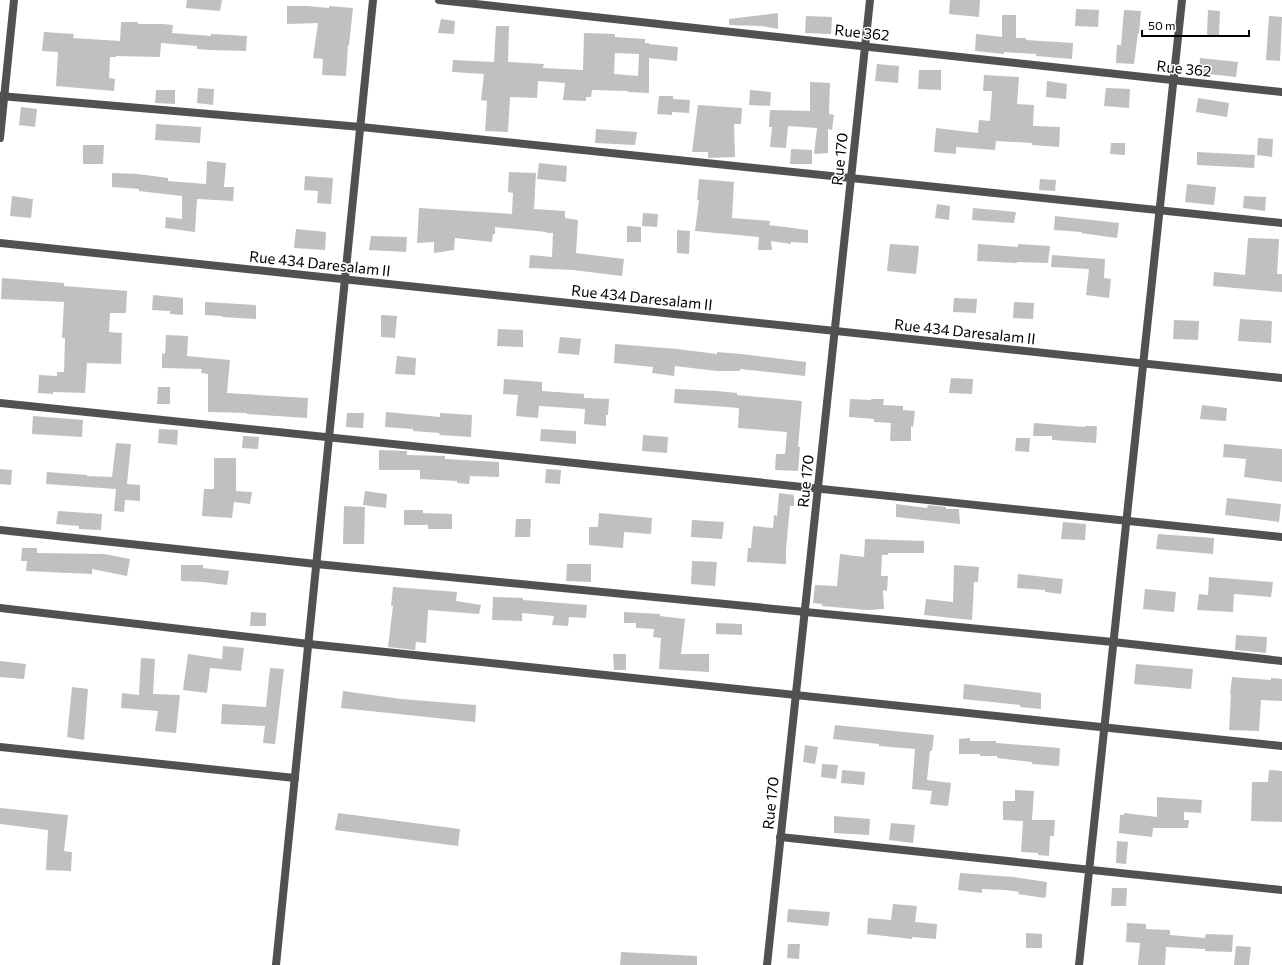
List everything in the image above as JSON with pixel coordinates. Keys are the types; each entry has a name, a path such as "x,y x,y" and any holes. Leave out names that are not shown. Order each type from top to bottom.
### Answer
{"street":[{"path":"0,138 2,96 14,0"},
{"path":"276,965 373,0"},
{"name":"Rue 362","path":"439,0 1282,92"},
{"name":"Rue 170","path":"767,965 870,0"},
{"path":"1079,965 1182,0"},
{"path":"2,96 360,127 1282,223"},
{"name":"Rue 434 Daresalam II","path":"0,243 1282,378"},
{"path":"0,403 1282,537"},
{"path":"0,530 317,564 1114,642 1282,661"},
{"path":"0,608 309,644 1282,746"},
{"path":"0,747 295,778"},
{"path":"780,837 1282,890"}],"building":[{"path":"187,0 222,0 220,11 186,8"},
{"path":"950,0 980,0 979,17 949,14"},
{"path":"287,6 329,8 329,6 353,8 346,76 322,75 323,59 313,58 318,23 287,24"},
{"path":"1076,9 1099,10 1098,27 1075,26"},
{"path":"1124,10 1141,11 1134,64 1116,63 1117,45 1121,45"},
{"path":"1208,10 1220,11 1219,36 1207,35"},
{"path":"778,13 778,29 762,26 729,25 729,19"},
{"path":"1002,15 1016,15 1016,38 1073,43 1072,59 1036,56 1036,54 1004,52 1004,54 975,51 976,34 1002,37"},
{"path":"806,16 832,17 831,34 805,33"},
{"path":"1269,16 1282,17 1280,61 1266,60"},
{"path":"441,19 455,21 454,34 438,33"},
{"path":"121,22 173,25 172,33 211,36 211,34 247,36 246,51 197,49 197,46 161,43 160,57 110,57 109,78 115,79 114,91 56,86 58,52 42,51 44,32 74,34 73,38 120,41"},
{"path":"496,26 509,26 508,62 544,64 543,68 583,70 584,33 615,34 615,37 645,39 645,43 649,44 678,47 677,61 649,58 649,93 592,90 591,97 586,97 586,101 563,100 565,83 538,81 537,98 510,97 508,132 485,131 487,101 481,100 484,74 452,72 453,60 494,62","holes":["615,53 639,54 638,76 614,74"]},
{"path":"1200,58 1238,62 1236,77 1199,73"},
{"path":"877,64 899,66 898,83 875,81"},
{"path":"919,70 941,70 941,90 918,89"},
{"path":"984,75 1019,77 1017,104 1034,105 1033,126 1060,127 1059,147 1032,145 1032,143 996,141 995,150 956,147 956,154 934,152 936,128 978,133 979,120 990,121 992,91 983,91"},
{"path":"1047,81 1067,84 1066,99 1046,97"},
{"path":"810,82 830,83 829,114 834,115 832,130 828,129 828,153 814,154 817,128 788,126 786,148 770,147 772,127 769,127 770,110 810,111"},
{"path":"198,88 214,89 213,105 197,103"},
{"path":"1106,88 1130,89 1129,108 1104,106"},
{"path":"156,90 175,90 175,104 155,103"},
{"path":"750,90 771,92 770,106 749,105"},
{"path":"659,96 673,96 673,99 690,100 689,113 672,112 672,115 657,114"},
{"path":"1198,98 1229,103 1227,117 1196,112"},
{"path":"698,105 742,108 741,124 734,124 735,157 708,158 708,152 692,152"},
{"path":"21,107 37,109 35,127 19,125"},
{"path":"156,124 201,127 200,143 155,140"},
{"path":"596,129 637,132 635,145 595,143"},
{"path":"1258,138 1273,139 1272,157 1257,155"},
{"path":"1111,143 1125,143 1125,155 1110,154"},
{"path":"83,145 104,145 103,164 83,164"},
{"path":"791,149 812,150 812,164 790,164"},
{"path":"1197,152 1255,155 1254,168 1197,165"},
{"path":"207,161 226,163 224,187 234,187 233,201 197,199 195,232 165,228 166,217 182,219 182,196 139,191 139,189 112,187 112,173 138,174 168,178 168,181 206,184"},
{"path":"539,163 567,166 566,182 537,179"},
{"path":"509,172 536,173 534,209 565,211 565,218 578,220 576,253 624,259 622,276 573,270 529,268 530,255 552,257 553,233 547,232 495,227 495,234 493,234 492,242 455,238 454,250 434,253 434,242 417,243 419,208 512,214 513,193 508,192"},
{"path":"305,176 333,178 331,204 317,203 318,191 304,190"},
{"path":"699,179 734,182 732,218 770,221 769,225 808,230 808,243 791,242 791,244 771,241 772,250 758,250 759,237 695,231 699,200 697,200"},
{"path":"1040,179 1056,180 1055,191 1039,190"},
{"path":"1187,184 1216,187 1214,205 1185,202"},
{"path":"12,196 33,199 31,218 10,216"},
{"path":"1244,196 1266,197 1265,211 1243,208"},
{"path":"937,204 950,206 949,220 935,218"},
{"path":"973,208 1016,212 1014,223 972,220"},
{"path":"643,213 658,214 657,227 642,226"},
{"path":"1055,216 1119,223 1117,238 1081,233 1082,232 1054,230"},
{"path":"627,226 641,227 641,242 627,242"},
{"path":"296,229 326,232 325,250 294,248"},
{"path":"677,230 690,231 689,254 677,253"},
{"path":"371,236 407,237 406,252 369,250"},
{"path":"1248,238 1279,239 1277,274 1282,274 1282,292 1213,286 1214,272 1245,275"},
{"path":"890,244 919,246 916,274 887,271"},
{"path":"978,244 1018,247 1018,244 1050,246 1048,263 977,261"},
{"path":"1052,255 1105,259 1104,278 1111,279 1109,298 1086,295 1089,269 1051,267"},
{"path":"2,278 64,283 64,286 127,291 126,313 110,313 109,332 122,333 121,364 87,363 85,393 38,393 39,375 57,376 57,372 64,372 65,338 62,338 64,302 1,299"},
{"path":"153,295 183,298 183,315 170,314 170,311 152,310"},
{"path":"954,298 977,299 976,313 953,312"},
{"path":"205,302 256,305 256,319 205,315"},
{"path":"1014,302 1034,303 1033,319 1013,318"},
{"path":"381,315 397,316 395,338 381,337"},
{"path":"1240,319 1272,321 1271,343 1238,341"},
{"path":"1174,320 1199,321 1198,340 1173,339"},
{"path":"498,329 523,330 523,347 497,346"},
{"path":"166,335 188,336 187,356 230,360 227,393 308,398 307,418 247,413 208,412 208,374 201,373 202,369 162,368 162,353 165,354"},
{"path":"560,337 581,339 579,355 558,353"},
{"path":"615,344 717,354 717,352 741,354 806,362 805,376 740,369 740,371 717,371 675,366 674,376 652,373 653,367 614,363"},
{"path":"397,356 416,358 415,375 395,374"},
{"path":"951,378 973,379 972,394 949,393"},
{"path":"504,379 542,382 542,391 584,394 584,398 609,399 608,415 606,415 606,426 584,424 585,409 539,406 538,418 516,416 518,395 503,394"},
{"path":"158,387 170,387 170,404 157,404"},
{"path":"675,389 717,391 737,393 737,395 802,401 798,447 800,447 798,471 775,470 776,454 785,454 787,432 738,428 739,408 674,403"},
{"path":"850,399 884,399 883,405 903,406 903,410 915,411 913,427 911,426 911,441 890,441 891,423 874,422 874,419 849,417"},
{"path":"1202,405 1227,408 1226,421 1200,419"},
{"path":"386,412 440,417 440,413 472,415 471,437 439,435 440,433 385,427"},
{"path":"347,413 364,413 363,428 346,427"},
{"path":"33,416 83,420 82,437 32,434"},
{"path":"1034,423 1085,427 1097,426 1096,443 1052,440 1052,436 1033,436"},
{"path":"159,429 178,430 177,445 158,443"},
{"path":"541,429 576,431 576,444 540,441"},
{"path":"643,435 668,437 667,453 642,451"},
{"path":"243,436 259,437 258,449 242,448"},
{"path":"1016,438 1030,438 1029,452 1015,451"},
{"path":"116,443 131,444 127,484 140,485 140,501 125,500 124,512 114,511 116,489 46,484 47,472 112,477"},
{"path":"1224,444 1282,449 1282,482 1244,477 1246,459 1223,457"},
{"path":"379,450 407,451 407,455 445,456 445,459 499,462 499,477 470,476 469,484 457,483 457,481 420,479 420,470 379,470"},
{"path":"214,458 236,458 236,491 252,492 250,504 234,502 232,518 202,516 204,489 214,489"},
{"path":"0,469 12,470 11,485 0,484"},
{"path":"546,469 561,470 560,484 545,483"},
{"path":"365,491 387,494 386,508 363,505"},
{"path":"779,493 794,495 794,506 790,506 786,564 747,562 748,548 751,548 753,526 773,528 774,515 777,516"},
{"path":"1227,498 1281,504 1279,522 1225,515"},
{"path":"896,504 927,508 928,505 946,507 946,509 959,509 960,524 896,517"},
{"path":"344,506 365,507 364,544 343,544"},
{"path":"404,510 423,510 423,513 452,514 452,529 428,529 428,525 404,525"},
{"path":"58,511 102,514 101,530 79,529 79,526 56,524"},
{"path":"599,513 652,518 651,534 624,532 623,548 589,545 589,527 598,527"},
{"path":"516,519 531,519 530,537 515,537"},
{"path":"692,520 724,522 722,539 691,537"},
{"path":"1063,522 1086,524 1085,540 1061,539"},
{"path":"1158,534 1214,538 1213,554 1156,549"},
{"path":"865,539 924,541 924,553 888,553 888,555 882,555 881,576 888,576 887,591 883,590 884,609 867,610 822,606 822,604 813,603 815,585 837,586 840,554 864,557"},
{"path":"22,548 37,548 37,553 104,554 130,559 127,576 92,569 92,574 26,571 27,561 21,561"},
{"path":"692,561 717,562 715,586 691,584"},
{"path":"567,564 591,564 591,582 566,581"},
{"path":"181,565 203,565 203,568 229,571 227,585 181,581"},
{"path":"954,565 979,567 978,582 974,582 972,620 924,615 926,599 953,602"},
{"path":"1018,574 1063,579 1061,594 1045,592 1045,590 1017,588"},
{"path":"1209,577 1273,582 1271,597 1234,594 1233,612 1197,610 1199,594 1208,595"},
{"path":"393,587 457,592 456,601 481,605 479,614 428,610 426,643 416,642 415,650 388,647 393,606 391,606"},
{"path":"1145,589 1176,592 1174,612 1143,609"},
{"path":"493,597 523,598 523,600 587,605 586,618 569,617 568,626 552,625 554,616 522,613 522,621 492,620"},
{"path":"251,612 266,613 266,626 250,626"},
{"path":"624,612 660,614 660,616 685,619 681,654 709,654 709,672 659,669 661,638 653,637 654,629 636,628 636,623 624,623"},
{"path":"716,623 742,624 742,635 716,634"},
{"path":"1236,635 1267,637 1266,653 1235,650"},
{"path":"223,646 244,648 241,671 210,668 207,693 183,690 188,654 222,659"},
{"path":"613,654 626,654 626,670 614,670"},
{"path":"141,658 155,659 153,694 180,695 176,733 155,731 158,711 121,708 122,693 139,695"},
{"path":"0,661 26,664 24,679 0,677"},
{"path":"1136,664 1193,669 1191,689 1134,684"},
{"path":"270,668 284,669 275,744 263,743 265,726 221,724 222,704 266,707"},
{"path":"1232,677 1271,680 1271,678 1282,679 1282,701 1261,700 1259,731 1229,730"},
{"path":"964,684 1041,693 1041,709 1020,707 1020,705 963,699"},
{"path":"72,687 88,689 84,740 67,737"},
{"path":"343,691 401,699 476,705 475,722 341,708"},
{"path":"835,725 934,735 932,751 930,751 927,780 951,783 948,806 930,804 932,791 912,789 915,749 879,746 879,744 833,739"},
{"path":"970,738 970,741 996,741 996,743 1060,748 1059,766 1032,764 1032,762 997,758 997,756 959,754 959,739"},
{"path":"805,745 818,747 815,764 803,762"},
{"path":"822,764 838,765 836,779 821,777"},
{"path":"842,770 865,772 864,785 841,783"},
{"path":"1269,770 1282,771 1282,822 1251,821 1252,782 1268,782"},
{"path":"1015,790 1034,791 1032,820 1055,820 1054,836 1050,836 1049,856 1038,855 1038,853 1021,852 1023,821 1003,820 1003,801 1015,801"},
{"path":"1157,797 1202,800 1201,813 1184,812 1184,820 1189,820 1188,828 1153,828 1152,837 1119,833 1120,815 1124,815 1124,813 1157,817"},
{"path":"0,808 68,815 64,851 72,852 71,871 46,870 48,830 0,824"},
{"path":"338,813 460,829 458,846 335,830"},
{"path":"834,816 870,819 869,835 834,833"},
{"path":"891,823 915,825 913,843 889,840"},
{"path":"1117,841 1128,842 1126,864 1116,863"},
{"path":"960,873 1013,877 1047,882 1046,895 1045,898 1018,894 1019,892 1005,890 982,889 982,893 958,890"},
{"path":"1112,888 1127,888 1126,906 1111,906"},
{"path":"893,904 917,906 915,922 937,924 936,939 912,937 912,939 867,934 868,918 891,920"},
{"path":"788,909 830,912 828,926 787,922"},
{"path":"1127,923 1146,924 1146,929 1170,930 1170,935 1205,938 1206,934 1233,935 1232,952 1166,947 1165,965 1138,965 1140,943 1126,942"},
{"path":"1026,933 1042,934 1042,948 1026,948"},
{"path":"788,944 800,944 799,959 787,958"},
{"path":"1236,946 1251,947 1249,965 1234,965"},
{"path":"621,952 697,956 697,965 620,965"}]}
